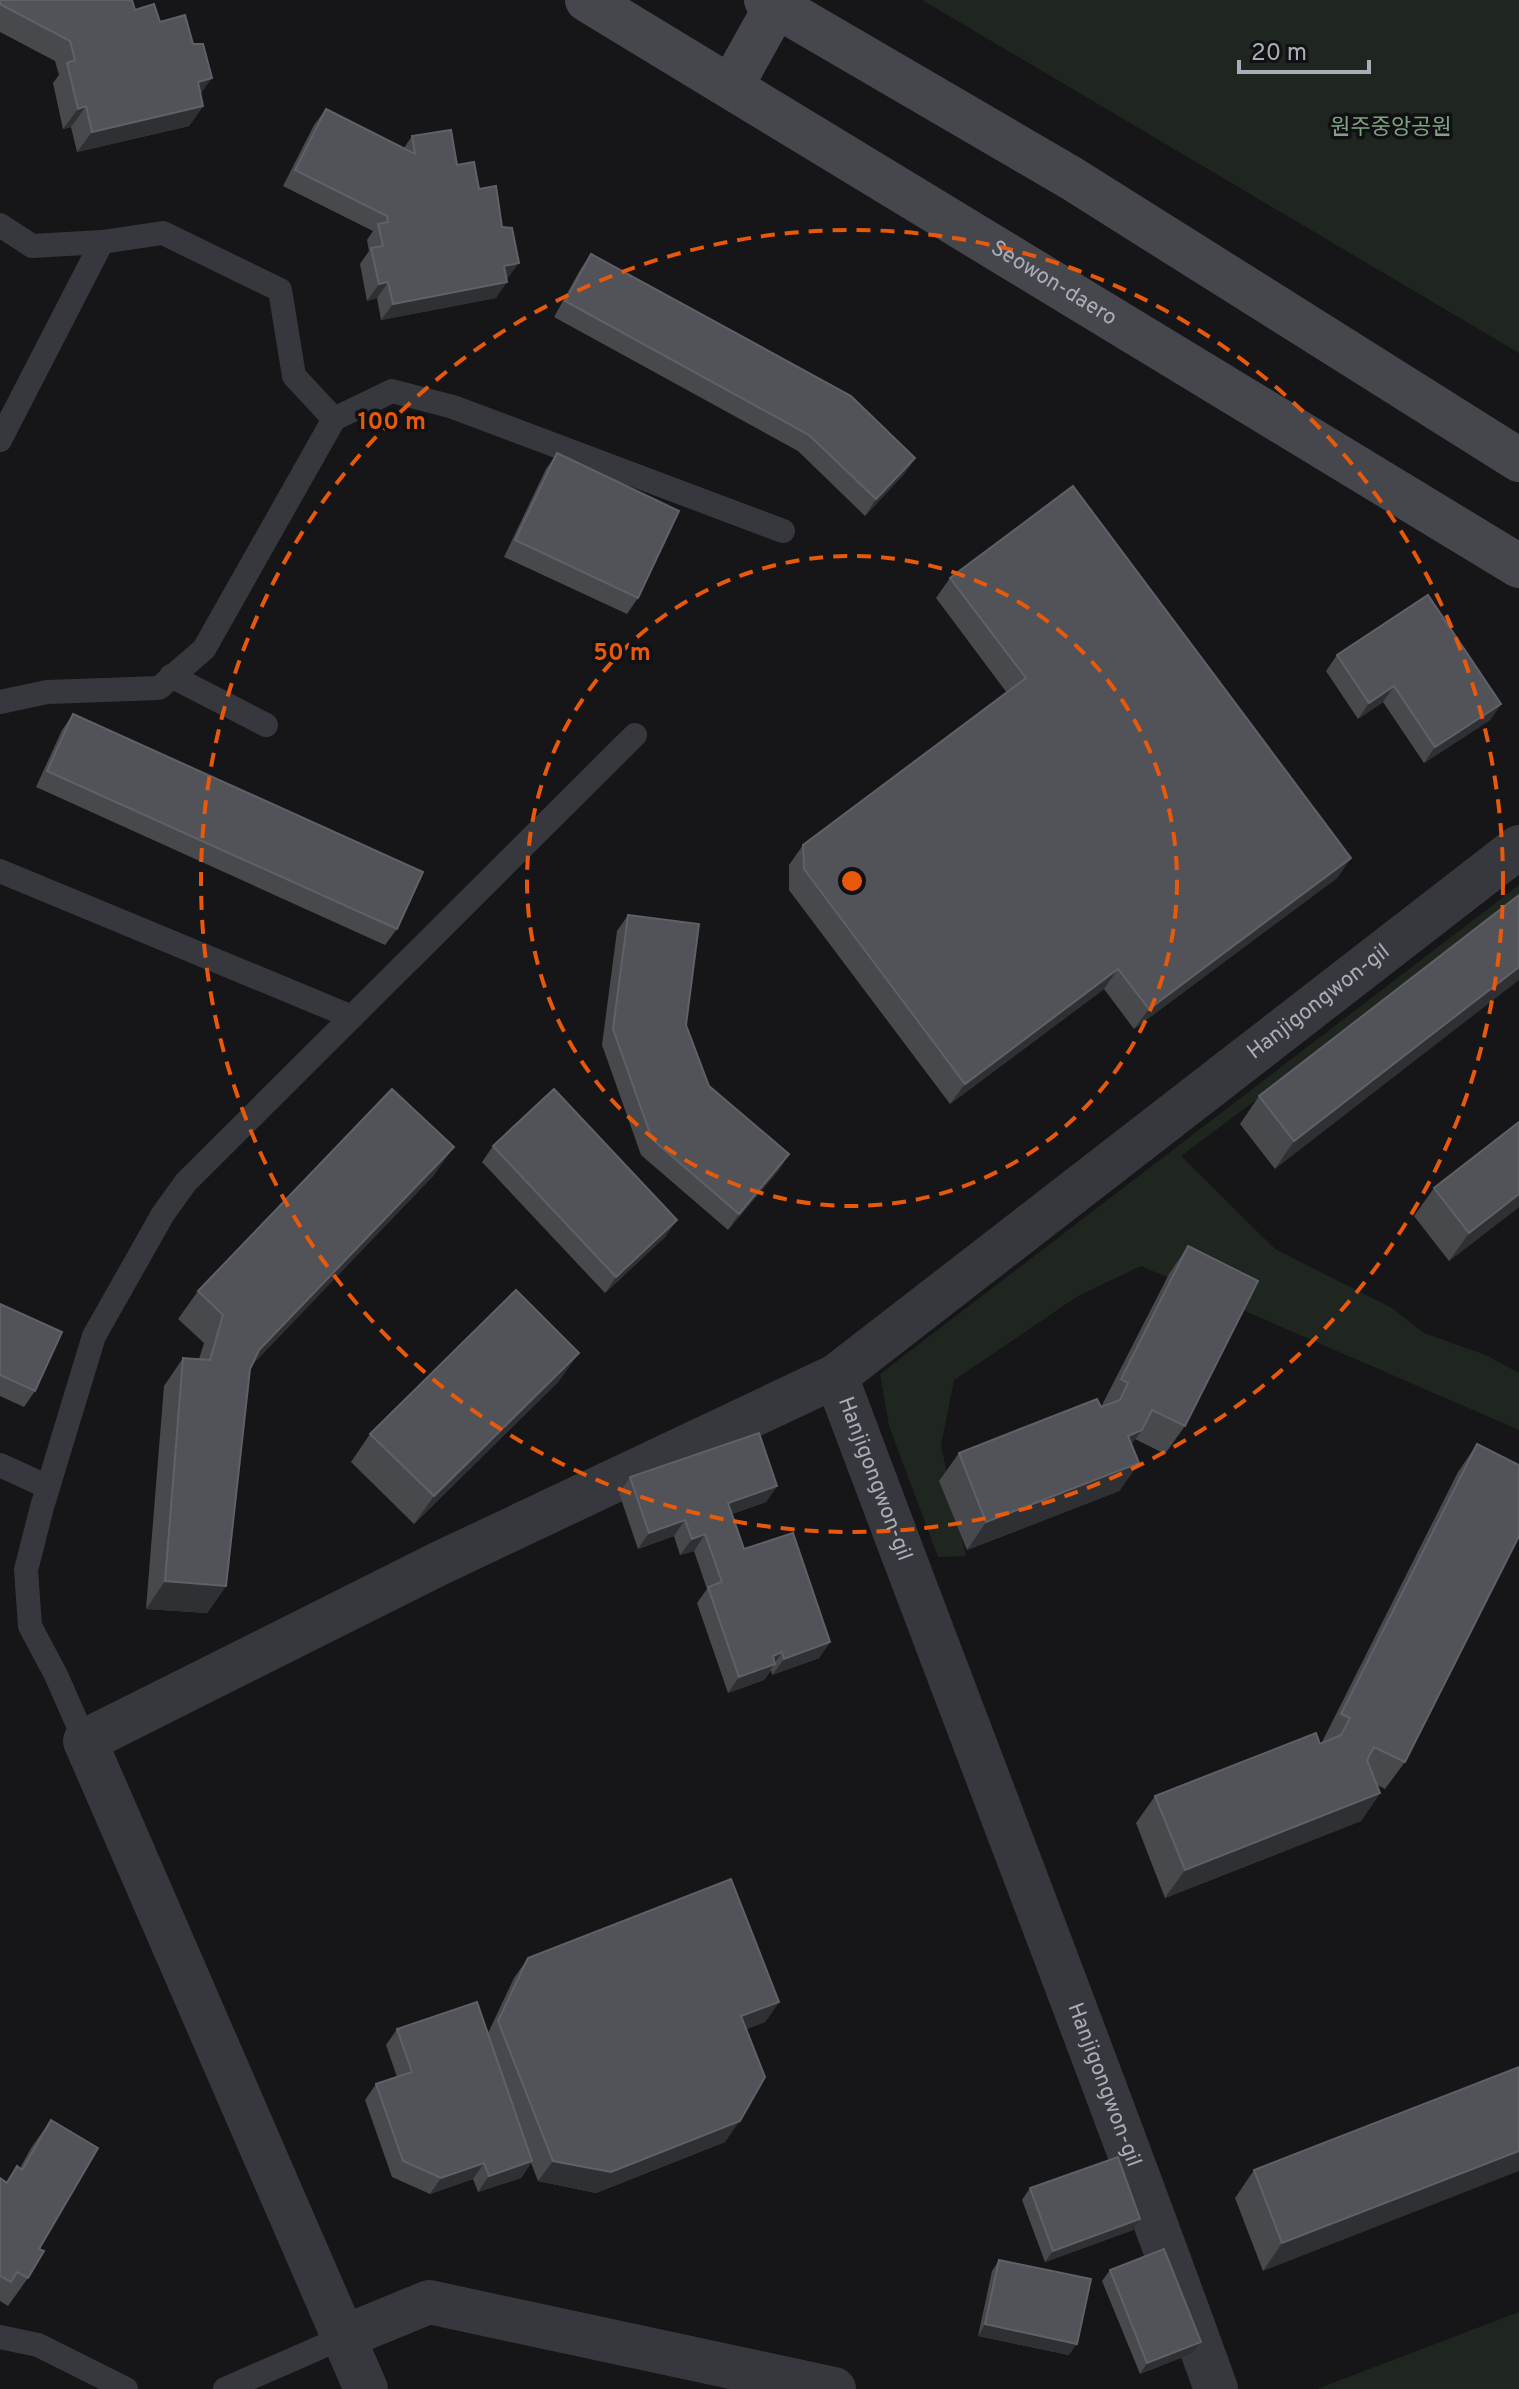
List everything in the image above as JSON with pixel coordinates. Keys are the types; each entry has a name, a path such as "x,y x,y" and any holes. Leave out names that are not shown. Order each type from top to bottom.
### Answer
{"street":[{"name":"Seowon-daero","path":"587,0 1519,566"},
{"path":"731,87 774,2 1071,178 1519,460"},
{"name":"Hanjigongwon-gil","path":"1216,2389 1125,2136 993,1797 836,1376 1519,847"},
{"path":"366,2389 85,1741 438,1564 836,1376"},
{"path":"344,2337 429,2302 834,2389"}],"lane":[{"path":"0,225 32,246 102,242 163,233 280,290 294,376 334,419"},
{"path":"0,440 102,242"},
{"path":"0,702 47,692 159,688 204,649 334,419 392,391 453,407 783,531"},
{"path":"171,676 266,725"},
{"path":"85,1741 30,1626 26,1570 94,1336 163,1214 186,1182 635,735"},
{"path":"0,871 352,1017"},
{"path":"0,1465 48,1487"},
{"path":"0,2337 38,2345 126,2389"},
{"path":"225,2389 344,2337"}],"green space":[{"name":"원주중앙공원","path":"922,0 1519,0 1519,353"},
{"path":"1519,885 1519,903 1181,1156 1275,1249 1392,1308 1424,1333 1486,1355 1519,1373 1519,1430 1141,1266 1078,1296 954,1380 941,1446 966,1556 938,1557 889,1426 880,1374"},
{"path":"1519,2312 1519,2389 1317,2389"}],"building":[{"path":"0,0 132,0 135,10 154,4 160,22 185,15 193,44 203,44 212,78 198,82 203,106 92,132 86,106 78,109 67,63 75,60 70,41 0,4"},
{"path":"326,109 415,154 412,136 451,130 457,165 474,162 479,189 496,186 502,227 512,228 519,263 504,266 507,282 393,304 388,282 379,284 371,248 383,246 378,224 388,222 387,216 295,170"},
{"path":"591,254 851,396 915,458 876,499 809,435 565,301"},
{"path":"557,453 679,511 638,598 515,540"},
{"path":"1073,486 1351,858 1149,1009 1118,969 965,1084 804,869 803,845 1026,678 950,578"},
{"path":"1428,595 1501,704 1435,747 1394,686 1369,703 1337,655"},
{"path":"73,714 423,872 397,929 47,771"},
{"path":"1519,895 1519,967 1294,1141 1259,1096"},
{"path":"628,915 699,924 686,1025 709,1086 789,1154 739,1214 652,1139 613,1029"},
{"path":"392,1089 454,1147 259,1350 250,1369 226,1586 165,1581 183,1358 210,1360 223,1315 198,1291"},
{"path":"554,1089 677,1220 616,1277 493,1146"},
{"path":"1519,1122 1519,1194 1469,1233 1434,1188"},
{"path":"1188,1246 1258,1281 1185,1426 1152,1410 1142,1430 1128,1436 1139,1463 986,1522 959,1453 1097,1399 1101,1407 1120,1400 1128,1383 1121,1379"},
{"path":"516,1290 579,1353 434,1496 370,1434"},
{"path":"0,1304 62,1332 35,1391 0,1375"},
{"path":"759,1433 777,1486 728,1503 744,1549 793,1533 830,1642 784,1659 782,1652 773,1656 775,1664 739,1677 708,1587 722,1582 705,1534 692,1539 685,1520 649,1533 630,1477"},
{"path":"1477,1444 1519,1465 1519,1536 1405,1762 1374,1747 1367,1760 1380,1793 1185,1870 1155,1796 1316,1733 1320,1744 1341,1735 1350,1718 1341,1714"},
{"path":"731,1879 779,2002 741,2016 765,2077 740,2121 611,2172 553,2161 498,2021 528,1958"},
{"path":"477,2002 532,2161 489,2176 484,2163 441,2178 403,2161 376,2084 412,2072 397,2029"},
{"path":"1519,2067 1519,2151 1282,2243 1254,2170"},
{"path":"51,2120 98,2148 39,2249 44,2251 28,2278 17,2272 11,2282 0,2276 0,2178 7,2183 17,2166 22,2170"},
{"path":"1118,2157 1140,2219 1053,2251 1030,2188"},
{"path":"1164,2249 1201,2342 1147,2363 1110,2270"},
{"path":"999,2260 1091,2279 1077,2344 985,2324"}]}
